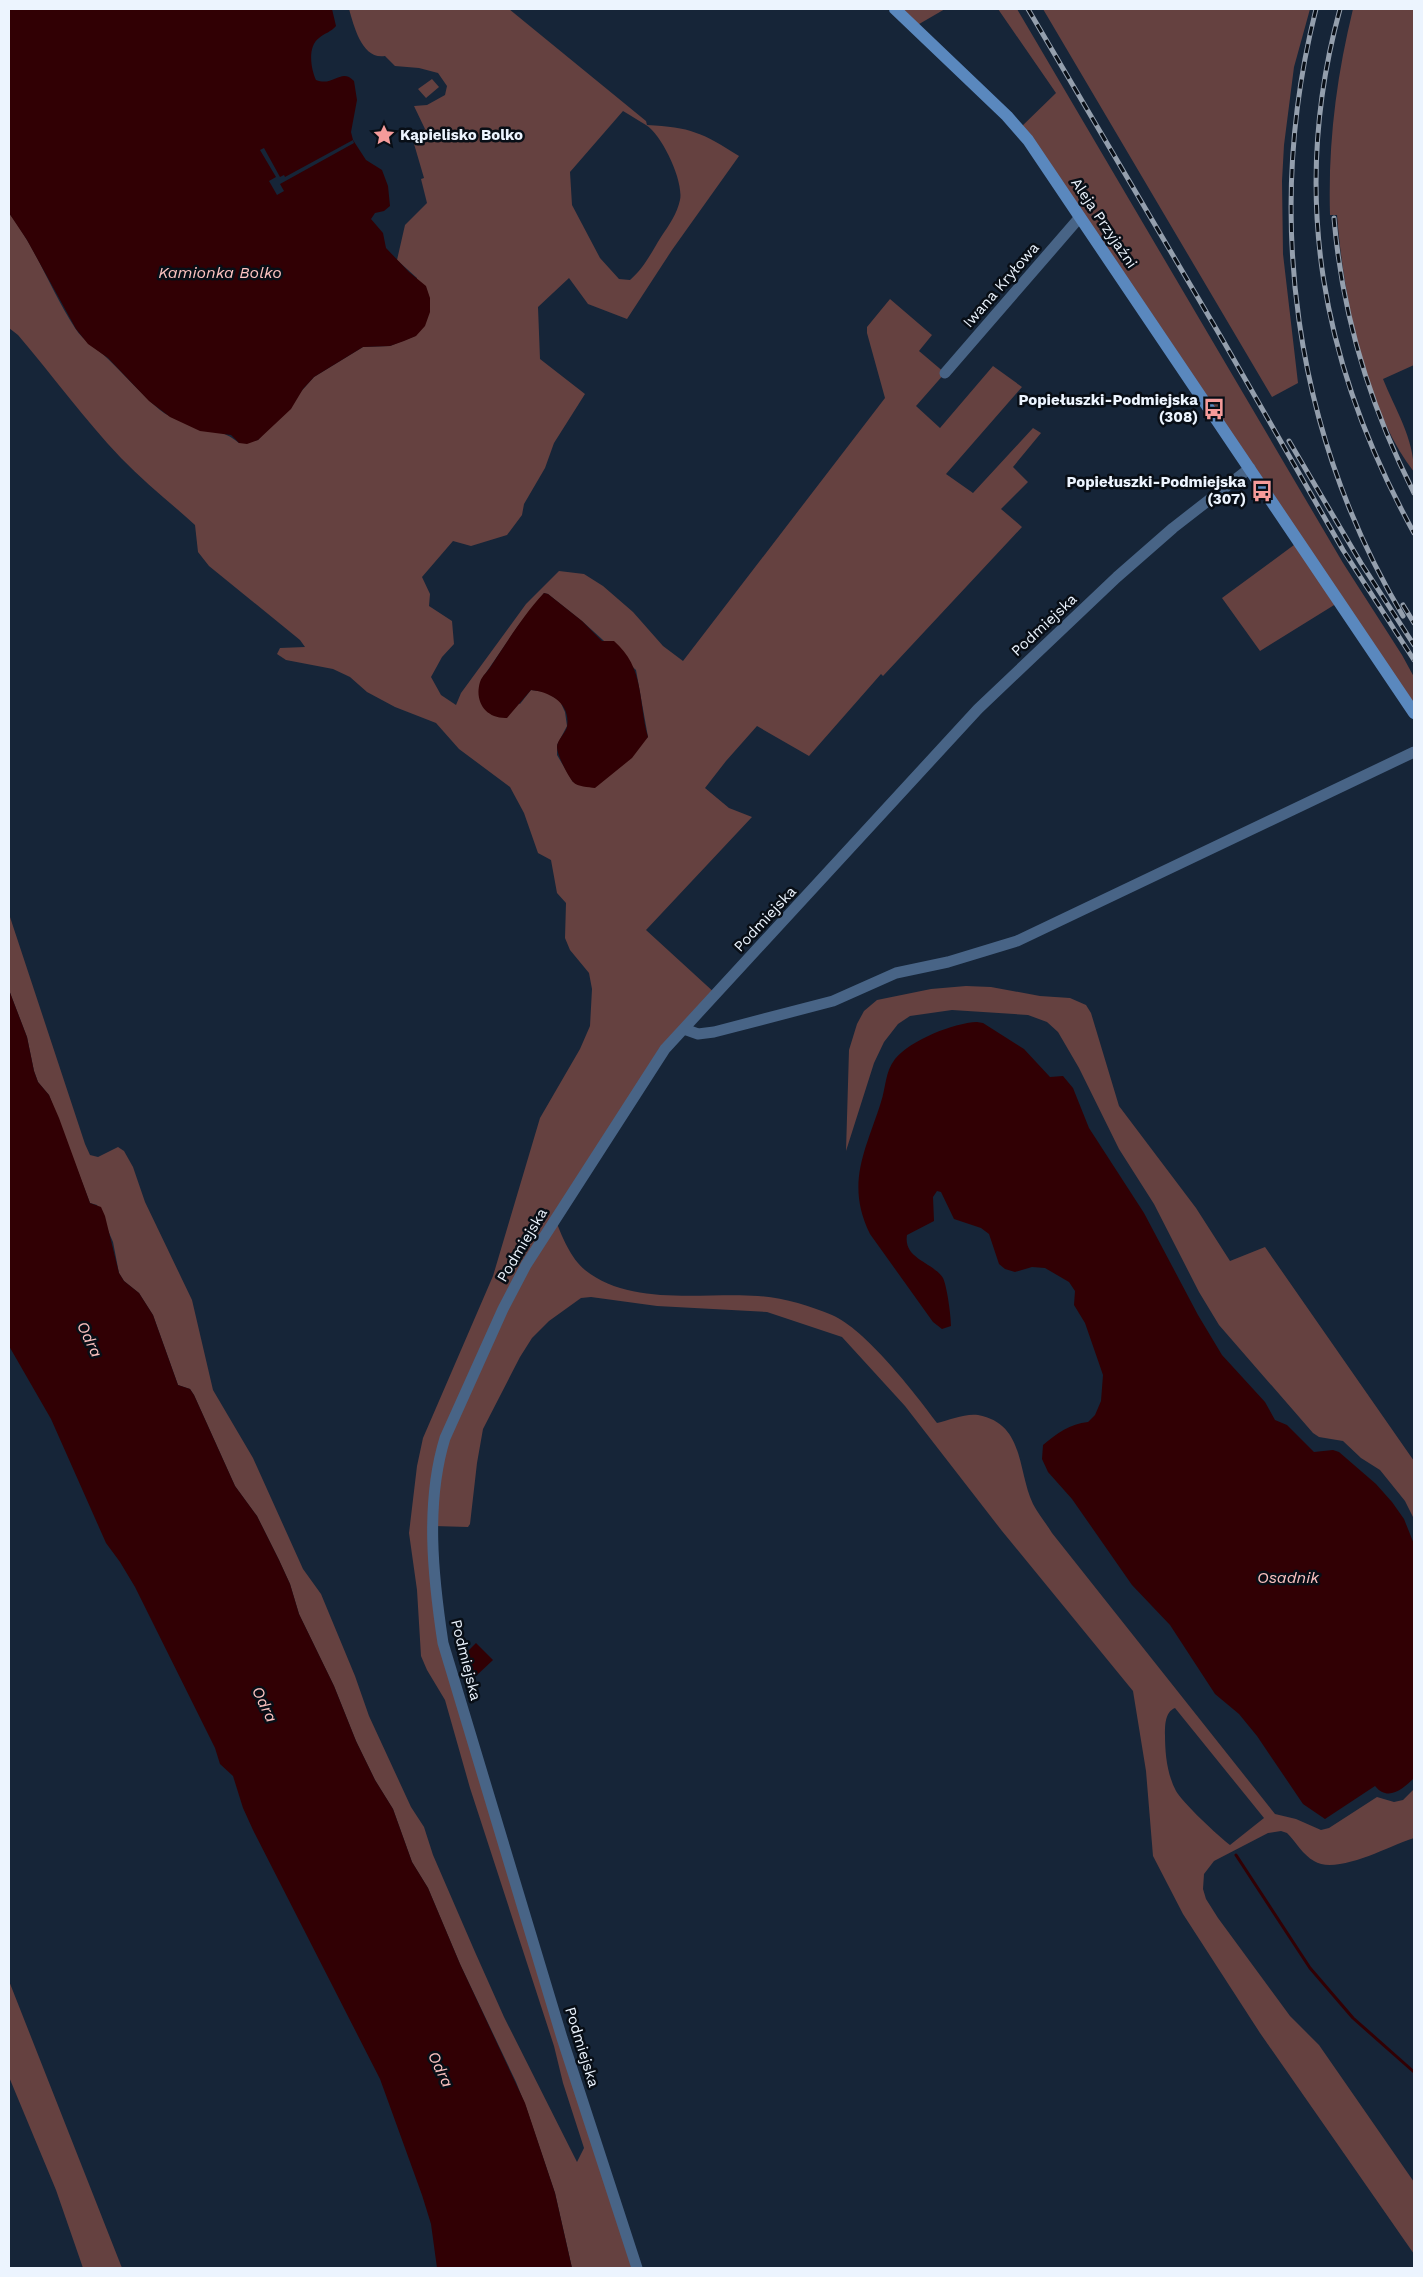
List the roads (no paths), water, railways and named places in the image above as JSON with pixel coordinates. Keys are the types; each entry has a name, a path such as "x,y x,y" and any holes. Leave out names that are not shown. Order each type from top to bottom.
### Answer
{"main road":[{"name":"Aleja Przyjaźni","path":"895,9 1019,129 1414,713"}],"street":[{"name":"Iwana Kryłowa","path":"945,373 1080,217"},
{"name":"Podmiejska","path":"637,2268 562,2038 446,1651 436,1588 434,1498 439,1460 446,1438 513,1288 548,1228 666,1049 978,709 1117,577 1173,528 1250,468"},
{"path":"684,1029 698,1034 714,1032 833,1001 896,973 948,962 1017,941 1414,752"}],"water":[{"name":"Kamionka Bolko","path":"9,9 332,9 336,26 315,42 311,52 314,75 316,80 322,81 345,76 354,81 357,100 351,132 353,140 366,160 382,170 388,186 390,206 384,211 375,213 371,219 383,233 386,248 409,272 426,286 430,298 430,312 425,326 416,336 390,346 363,347 314,377 303,389 291,409 258,440 247,444 239,443 231,435 200,431 170,417 149,401 108,358 88,344 76,329 27,240 9,213"},
{"path":"544,593 548,594 582,621 602,641 614,641 624,651 636,674 648,737 632,758 595,788 575,784 557,751 557,744 567,727 566,711 558,700 545,693 531,690 507,718 493,716 483,708 480,702 479,689 482,678 522,619"},
{"name":"Odra","path":"9,990 27,1037 38,1082 49,1095 59,1118 90,1203 101,1207 105,1216 119,1273 124,1281 139,1293 153,1315 178,1385 190,1389 194,1395 235,1486 257,1516 279,1560 290,1584 299,1614 334,1686 356,1741 375,1780 393,1809 412,1862 428,1888 460,1964 525,2103 555,2193 572,2268 437,2268 431,2224 380,2079 253,1830 243,1808 233,1776 220,1764 215,1748 135,1587 106,1543 51,1419 9,1346"},
{"name":"Osadnik","path":"977,1022 983,1023 1024,1049 1050,1077 1063,1076 1073,1088 1089,1128 1144,1213 1198,1315 1222,1355 1265,1402 1275,1420 1287,1425 1314,1452 1333,1450 1339,1452 1376,1484 1404,1519 1414,1544 1414,1778 1400,1790 1385,1793 1375,1786 1325,1819 1303,1804 1257,1736 1239,1714 1215,1694 1170,1625 1132,1585 1072,1499 1048,1472 1042,1459 1043,1445 1064,1430 1088,1422 1095,1415 1101,1401 1103,1375 1085,1323 1074,1305 1075,1291 1069,1282 1045,1268 1032,1267 1015,1272 1005,1269 999,1264 989,1234 981,1228 954,1219 941,1192 937,1191 933,1197 934,1221 907,1235 907,1243 914,1255 933,1268 943,1278 949,1301 951,1326 942,1329 933,1322 870,1234 859,1199 860,1167 881,1102 887,1074 892,1064 902,1052 922,1039 945,1029"},
{"path":"476,1643 493,1660 476,1676 459,1660"}],"waterway":[{"path":"1236,1855 1310,1968 1353,2018 1414,2072"}],"railway":[{"path":"1028,9 1221,337 1343,550 1414,660"},
{"path":"1316,9 1300,87 1292,165 1292,243 1299,321 1314,398 1336,473 1366,546 1403,616"},
{"path":"1340,9 1325,78 1317,146 1317,213 1323,278 1337,343 1356,407 1382,470 1414,533"},
{"path":"1334,218 1344,290 1360,359 1384,427 1414,493"},
{"path":"1289,441 1361,563 1414,645"},
{"path":"1403,605 1414,623"}],"place":[{"name":"Kąpielisko Bolko","path":"384,135"},
{"name":"Popiełuszki-Podmiejska (308)","path":"1214,409"},
{"name":"Popiełuszki-Podmiejska (307)","path":"1262,491"}]}
